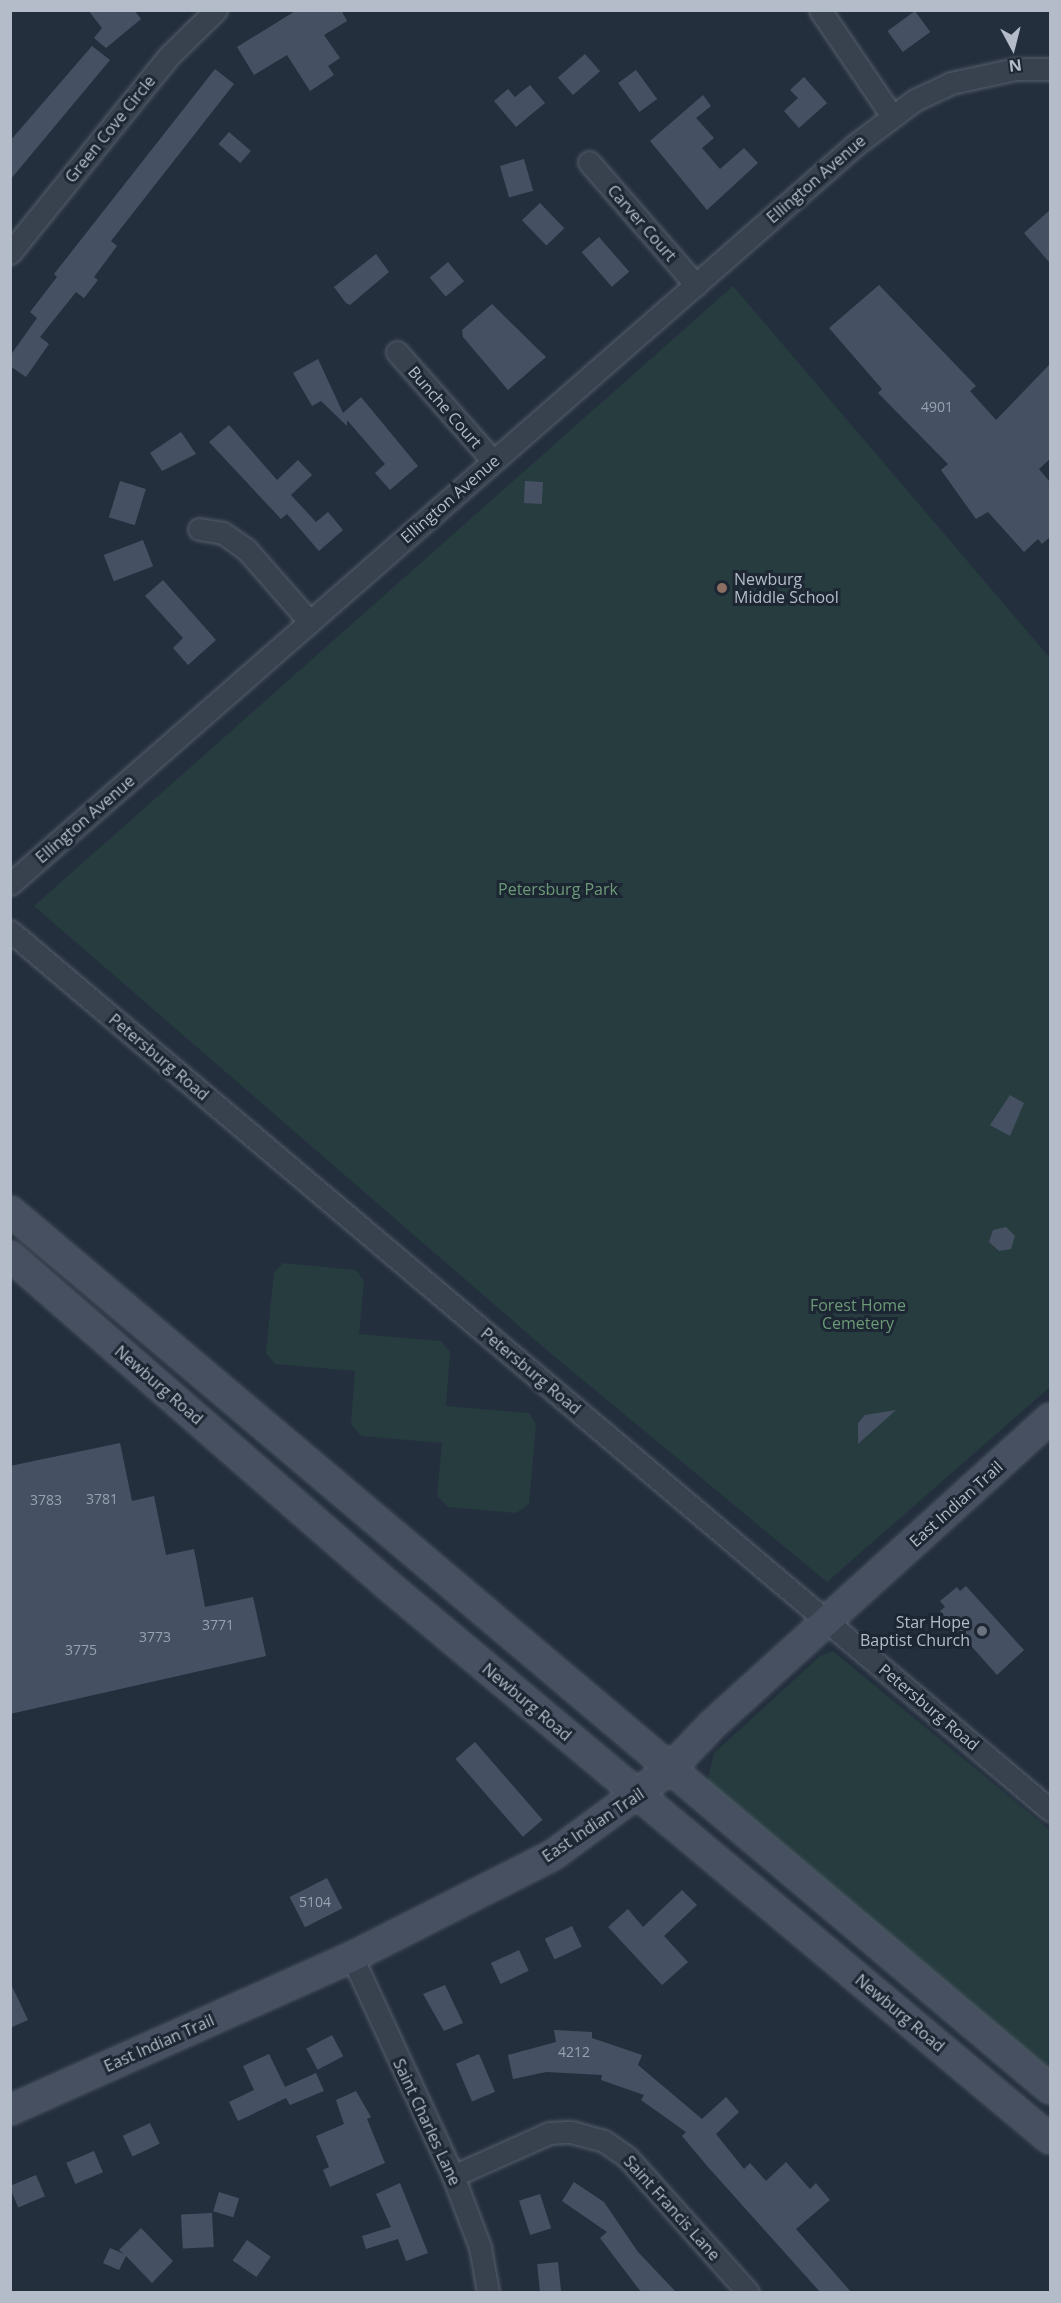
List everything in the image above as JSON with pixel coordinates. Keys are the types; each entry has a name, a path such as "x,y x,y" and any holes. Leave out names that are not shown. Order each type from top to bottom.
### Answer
{"main road":[{"name":"Newburg Road","path":"10,1211 1050,2089"},
{"name":"Newburg Road","path":"10,1256 638,1796 1050,2139"},
{"name":"East Indian Trail","path":"10,2110 352,1957 554,1855 638,1796 670,1769 827,1621 1050,1418"}],"street":[{"path":"820,10 892,116"},
{"name":"Green Cove Circle","path":"10,254 203,14"},
{"name":"Ellington Avenue","path":"10,884 493,461 892,116 951,83 1016,69 1050,69"},
{"name":"Carver Court","path":"589,162 696,285"},
{"name":"Bunche Court","path":"397,352 493,461"},
{"path":"199,529 223,533 246,549 310,622"},
{"name":"Petersburg Road","path":"10,932 1050,1809"},
{"name":"Saint Charles Lane","path":"352,1957 453,2176 480,2247 488,2292"},
{"name":"Saint Francis Lane","path":"453,2176 549,2133 571,2132 604,2141 628,2158 748,2292"}],"green space":[{"name":"Petersburg Park","path":"733,286 1050,658 1050,1387 827,1582 549,1352 34,906"},
{"path":"283,1263 356,1270 364,1281 359,1334 441,1341 450,1352 446,1406 529,1413 536,1424 529,1504 516,1513 448,1507 437,1496 442,1443 361,1436 351,1424 355,1371 275,1364 266,1353 274,1272"},
{"path":"833,1651 1050,1830 1050,2076 707,1782 714,1753 820,1656"}],"building":[{"path":"88,10 134,10 141,19 106,48 94,38 102,28"},
{"path":"297,10 341,10 347,21 324,35 340,58 328,66 334,75 310,91 287,55 254,75 237,47"},
{"path":"915,11 930,32 903,52 887,31"},
{"path":"92,46 110,60 10,180 10,141"},
{"path":"585,54 600,71 573,95 558,78"},
{"path":"215,69 234,84 111,241 117,246 94,277 98,280 84,298 76,292 40,337 49,344 26,377 10,366 10,356 37,318 30,312 57,277 54,274"},
{"path":"636,70 657,99 639,112 618,83"},
{"path":"804,77 827,103 799,128 784,111 798,98 790,90"},
{"path":"530,85 545,103 516,127 494,101 508,89 515,97"},
{"path":"703,95 711,106 696,118 714,138 702,148 720,169 744,148 758,163 707,210 650,141"},
{"path":"229,132 251,151 240,163 219,144"},
{"path":"524,159 533,191 509,198 500,166"},
{"path":"540,203 564,228 546,246 522,220"},
{"path":"1050,210 1050,263 1024,233"},
{"path":"599,237 629,272 612,287 582,252"},
{"path":"376,254 389,272 350,305 346,303 334,287"},
{"path":"448,262 464,281 446,297 430,277"},
{"path":"879,285 976,386 970,391 996,420 1050,364 1050,459 1039,469 1050,482 1050,537 1042,544 1038,539 1024,552 988,512 976,519 941,470 948,464 878,393 882,389 829,328"},
{"path":"492,304 546,357 508,390 463,337 462,330"},
{"path":"318,359 343,413 361,397 418,466 390,490 375,473 385,464 347,420 347,426 321,401 312,406 293,373"},
{"path":"229,425 277,480 298,460 312,475 291,495 316,522 328,512 343,530 319,551 287,514 281,519 209,442"},
{"path":"181,432 196,454 162,471 150,453"},
{"path":"120,481 146,489 135,525 109,517"},
{"path":"525,481 543,482 542,504 524,503"},
{"path":"143,540 153,566 114,581 104,555"},
{"path":"163,580 216,640 188,665 173,648 183,638 145,596"},
{"path":"1010,1095 1024,1103 1010,1136 990,1125"},
{"path":"1006,1227 1015,1236 1011,1249 999,1251 989,1242 993,1230"},
{"path":"896,1410 858,1444 858,1423 865,1415"},
{"path":"120,1443 132,1501 154,1496 166,1555 194,1549 205,1607 253,1597 266,1656 10,1714 10,1466"},
{"name":"Star Hope Baptist Church","path":"966,1586 1024,1650 997,1675 940,1611 945,1607 940,1601 957,1587 960,1591"},
{"path":"475,1742 543,1820 523,1837 455,1759"},
{"path":"327,1878 342,1908 305,1927 290,1897"},
{"path":"682,1890 697,1905 664,1936 688,1962 662,1985 608,1927 628,1909 643,1927"},
{"path":"572,1926 582,1947 555,1960 545,1939"},
{"path":"519,1950 529,1971 501,1984 491,1963"},
{"path":"10,1982 28,2020 10,2028"},
{"path":"445,1985 463,2023 444,2031 423,1994"},
{"path":"554,2030 592,2032 592,2038 642,2055 638,2065 702,2119 726,2097 739,2112 716,2134 744,2169 750,2163 766,2181 786,2162 810,2189 816,2183 830,2200 796,2229 851,2292 820,2292 682,2136 686,2132 641,2100 644,2095 601,2080 602,2075 546,2072 513,2079 508,2055 556,2042"},
{"path":"332,2035 343,2056 318,2070 306,2049"},
{"path":"269,2054 285,2087 316,2073 324,2091 290,2105 286,2098 238,2121 229,2102 254,2090 243,2066"},
{"path":"479,2054 495,2092 472,2102 456,2064"},
{"path":"356,2091 371,2117 367,2119 385,2163 330,2187 323,2170 329,2167 316,2136 344,2124 336,2100"},
{"path":"150,2123 160,2144 133,2157 123,2136"},
{"path":"94,2151 103,2172 75,2184 66,2163"},
{"path":"36,2175 45,2196 18,2208 10,2186"},
{"path":"574,2182 604,2202 638,2252 676,2292 641,2292 600,2238 607,2232 562,2201"},
{"path":"400,2183 428,2253 406,2261 398,2239 366,2249 362,2236 391,2227 376,2194"},
{"path":"219,2192 239,2198 233,2217 213,2211"},
{"path":"540,2194 551,2228 530,2235 519,2201"},
{"path":"212,2213 214,2247 183,2249 181,2215"},
{"path":"141,2228 173,2261 152,2283 126,2256 119,2270 103,2263 110,2248 124,2254 119,2250"},
{"path":"247,2240 271,2257 256,2277 233,2260"},
{"path":"558,2262 561,2292 540,2292 537,2264"}],"place":[{"name":"Newburg Middle School","path":"722,588"},
{"name":"Star Hope Baptist Church","path":"982,1631"}],"park label":[{"name":"Forest Home Cemetery","path":"858,1314"}]}
